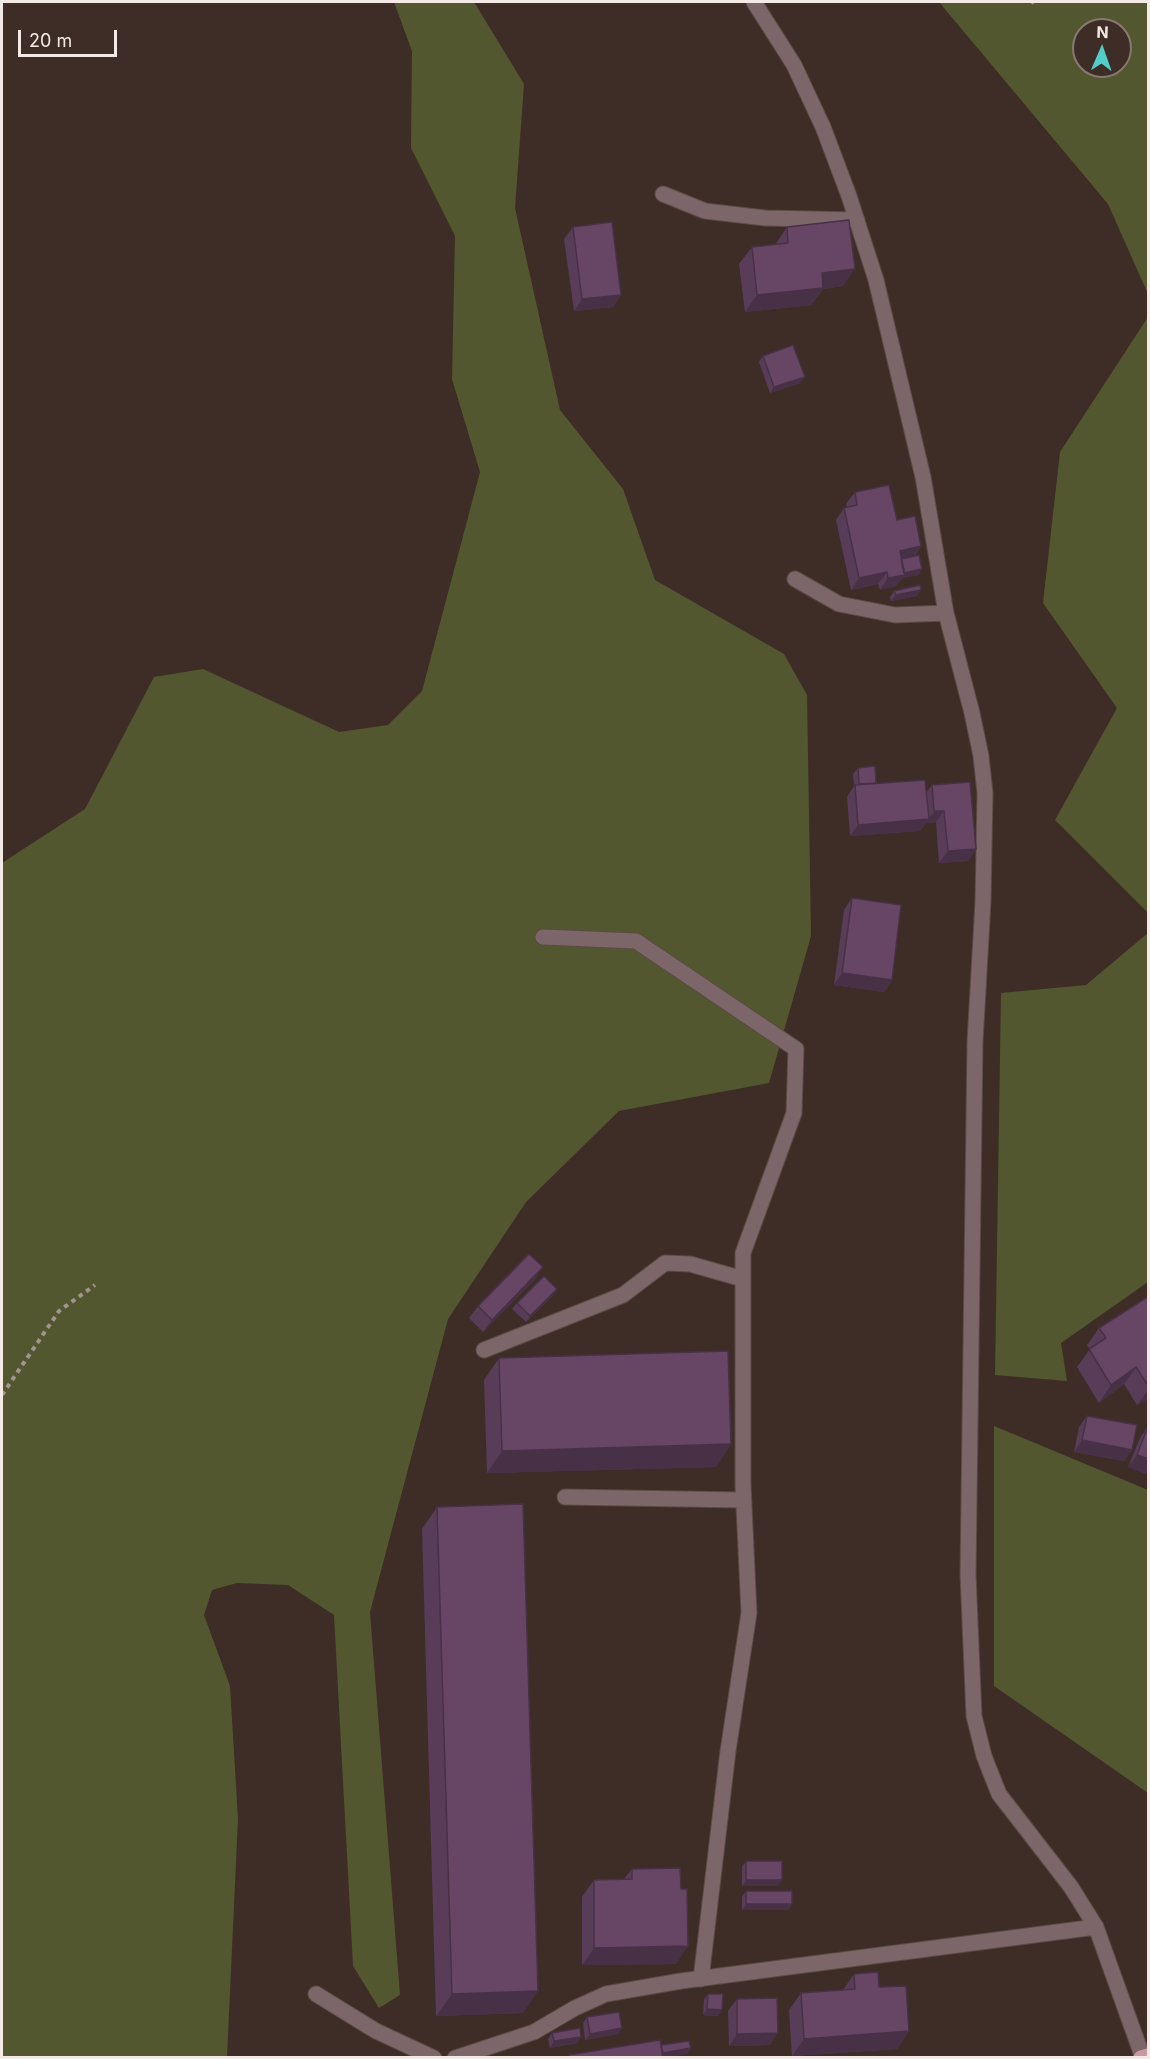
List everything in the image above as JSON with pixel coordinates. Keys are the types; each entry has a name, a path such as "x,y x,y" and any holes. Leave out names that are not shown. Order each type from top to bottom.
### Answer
{"main road":[{"path":"1142,2057 1149,2056"}],"street":[{"path":"754,2 794,64 823,127 876,280 923,477 946,613 981,756 985,793 983,902 975,1042 968,1575 974,1716 984,1756 999,1794 1071,1887 1095,1928 1142,2057"},
{"path":"663,194 705,211 765,218 857,220"},
{"path":"795,579 839,604 895,615 946,613"},
{"path":"543,937 636,940 796,1049 794,1113 743,1253 743,1500 749,1613 728,1751 701,1979"},
{"path":"484,1350 622,1295 665,1263 690,1264 743,1279"},
{"path":"565,1497 743,1500"},
{"path":"455,2058 534,2032 575,2008 606,1994 701,1979 1095,1928"},
{"path":"316,1994 376,2031 434,2058"}],"path":[{"path":"2,1395 59,1311 95,1285"}],"green space":[{"path":"394,2 474,2 524,84 515,208 560,410 623,489 655,580 784,654 807,695 811,936 769,1083 619,1111 526,1202 448,1319 370,1612 400,1995 379,2008 353,1966 334,1615 288,1585 237,1583 212,1590 204,1615 230,1686 238,1819 227,2057 2,2058 2,863 85,809 154,677 203,669 339,732 388,725 422,691 480,472 452,379 455,236 411,148 412,51"},
{"path":"939,2 1148,2 1148,294 1108,204"},
{"path":"1148,317 1148,913 1055,820 1117,708 1043,603 1060,452"},
{"path":"1148,933 1148,1282 1061,1343 1067,1381 995,1375 1001,993 1086,985"},
{"path":"994,1426 1148,1490 1148,1793 994,1686"}],"building":[{"path":"849,220 855,269 822,273 823,288 757,295 752,247 788,243 787,227"},
{"path":"612,222 621,295 582,299 573,227"},
{"path":"793,345 805,377 774,387 763,356"},
{"path":"889,485 897,520 915,516 921,546 900,551 905,575 888,578 887,572 859,578 844,508 857,505 855,492"},
{"path":"919,555 922,569 904,573 901,559"},
{"path":"920,585 921,590 896,595 894,591"},
{"path":"875,766 876,783 859,784 858,768"},
{"path":"925,780 929,819 858,825 855,785"},
{"path":"970,782 976,849 948,851 944,811 934,811 932,785"},
{"path":"852,898 901,905 892,980 842,973"},
{"path":"529,1254 543,1267 492,1320 478,1306"},
{"path":"544,1276 557,1289 530,1316 517,1303"},
{"path":"1149,1296 1149,1387 1136,1367 1111,1385 1089,1349 1106,1338 1099,1328"},
{"path":"728,1351 731,1444 502,1451 499,1358"},
{"path":"1087,1416 1137,1425 1132,1450 1082,1440"},
{"path":"1149,1426 1149,1459 1137,1455"},
{"path":"523,1504 538,1991 452,1994 437,1507"},
{"path":"746,1861 782,1861 782,1880 746,1880"},
{"path":"680,1868 681,1889 687,1889 688,1946 594,1948 594,1880 632,1879 632,1869"},
{"path":"746,1891 792,1891 792,1904 746,1904"},
{"path":"878,1972 879,1987 906,1986 909,2031 804,2039 801,1993 855,1989 854,1974"},
{"path":"708,1994 723,1994 722,2010 707,2009"},
{"path":"777,1998 778,2033 737,2034 737,1999"},
{"path":"619,2012 622,2028 590,2034 587,2017"},
{"path":"580,2028 581,2037 554,2041 552,2033"},
{"path":"660,2040 663,2058 569,2058 569,2055"},
{"path":"689,2041 691,2048 663,2053 661,2045"}]}
